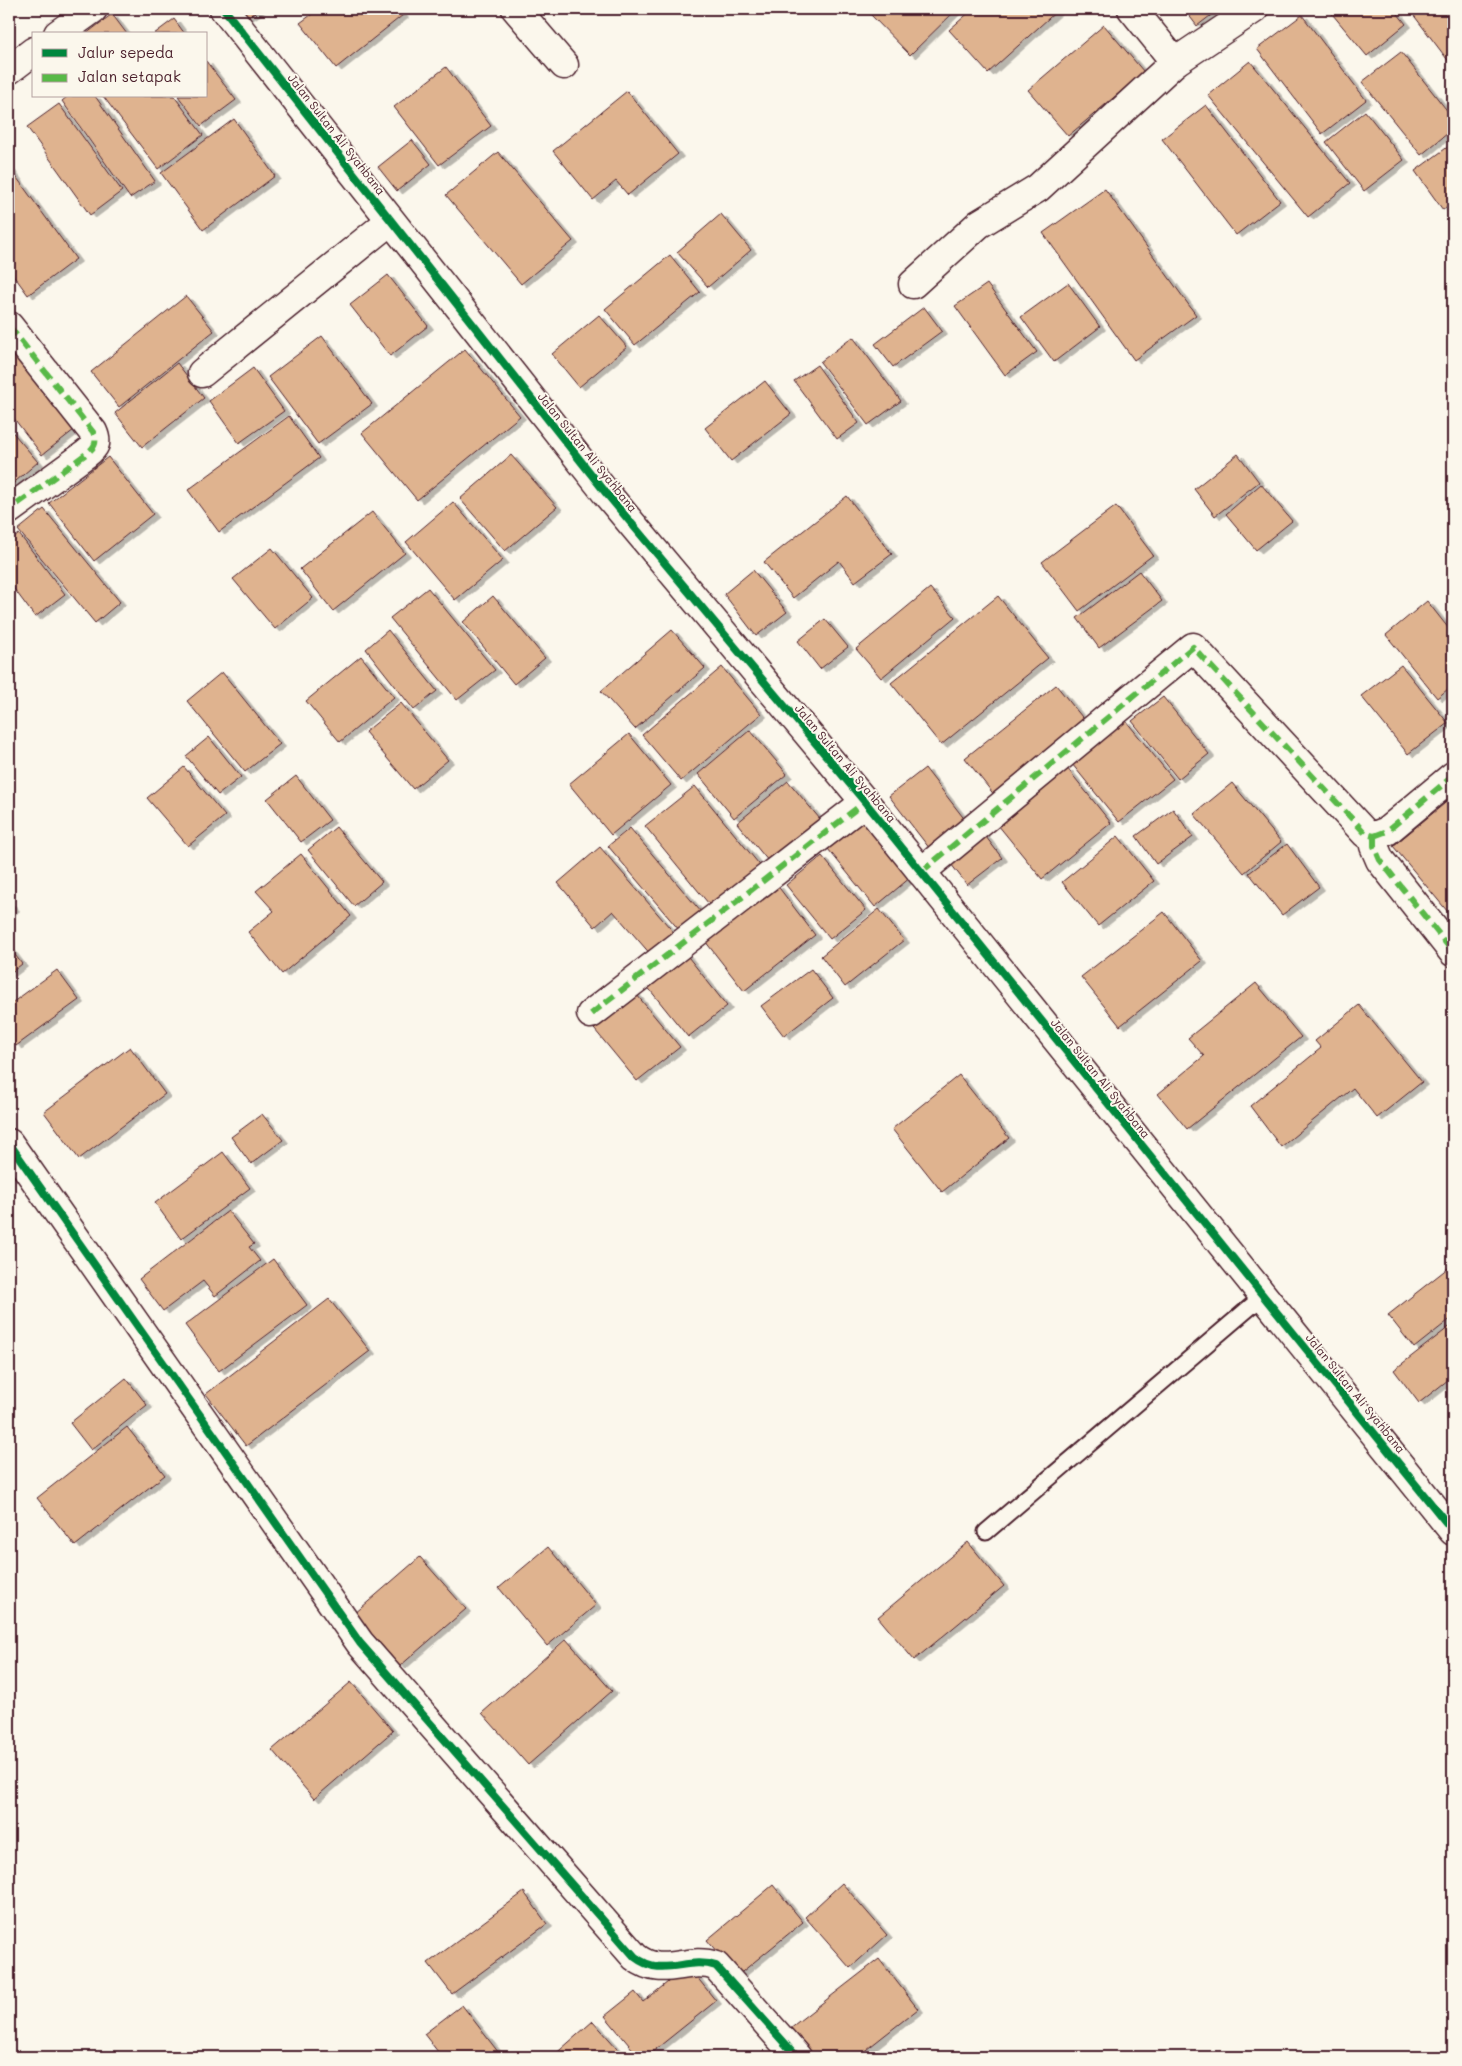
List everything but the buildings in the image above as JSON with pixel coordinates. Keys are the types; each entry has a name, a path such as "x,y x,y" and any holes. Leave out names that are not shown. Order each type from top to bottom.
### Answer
{"street":[{"path":"61,32 93,9"},
{"name":"Jalan Sultan Ali Syahbana","path":"224,9 606,493 865,802 1262,1297 1453,1531"},
{"path":"516,9 564,65"},
{"path":"1132,9 1175,62"},
{"path":"913,284 979,224 1038,188 1175,62 1254,9"},
{"path":"9,70 32,53"},
{"path":"202,373 390,221"},
{"path":"9,326 93,432 96,439 95,448 9,510"},
{"path":"921,872 1193,647 1366,834 1374,836 1387,831 1453,776"},
{"path":"591,1014 865,802"},
{"path":"1374,836 1374,846 1380,860 1453,952"},
{"path":"9,1144 360,1644 635,1957 645,1965 657,1968 706,1963 716,1966 797,2057"}],"lane":[{"path":"986,1532 1262,1297"}],"marked path":[{"path":"9,326 93,432 95,439 93,447 86,454 9,510"},
{"path":"921,872 1193,647 1366,834 1374,836"},
{"path":"1374,836 1387,831 1453,776"},
{"path":"591,1014 865,802"},
{"path":"1374,836 1374,846 1380,860 1453,952"}],"cycle path":[{"path":"224,9 606,493 865,802 1453,1531"},
{"path":"9,1143 360,1643 635,1957 655,1966 665,1967 695,1963 716,1966 797,2057"}]}
